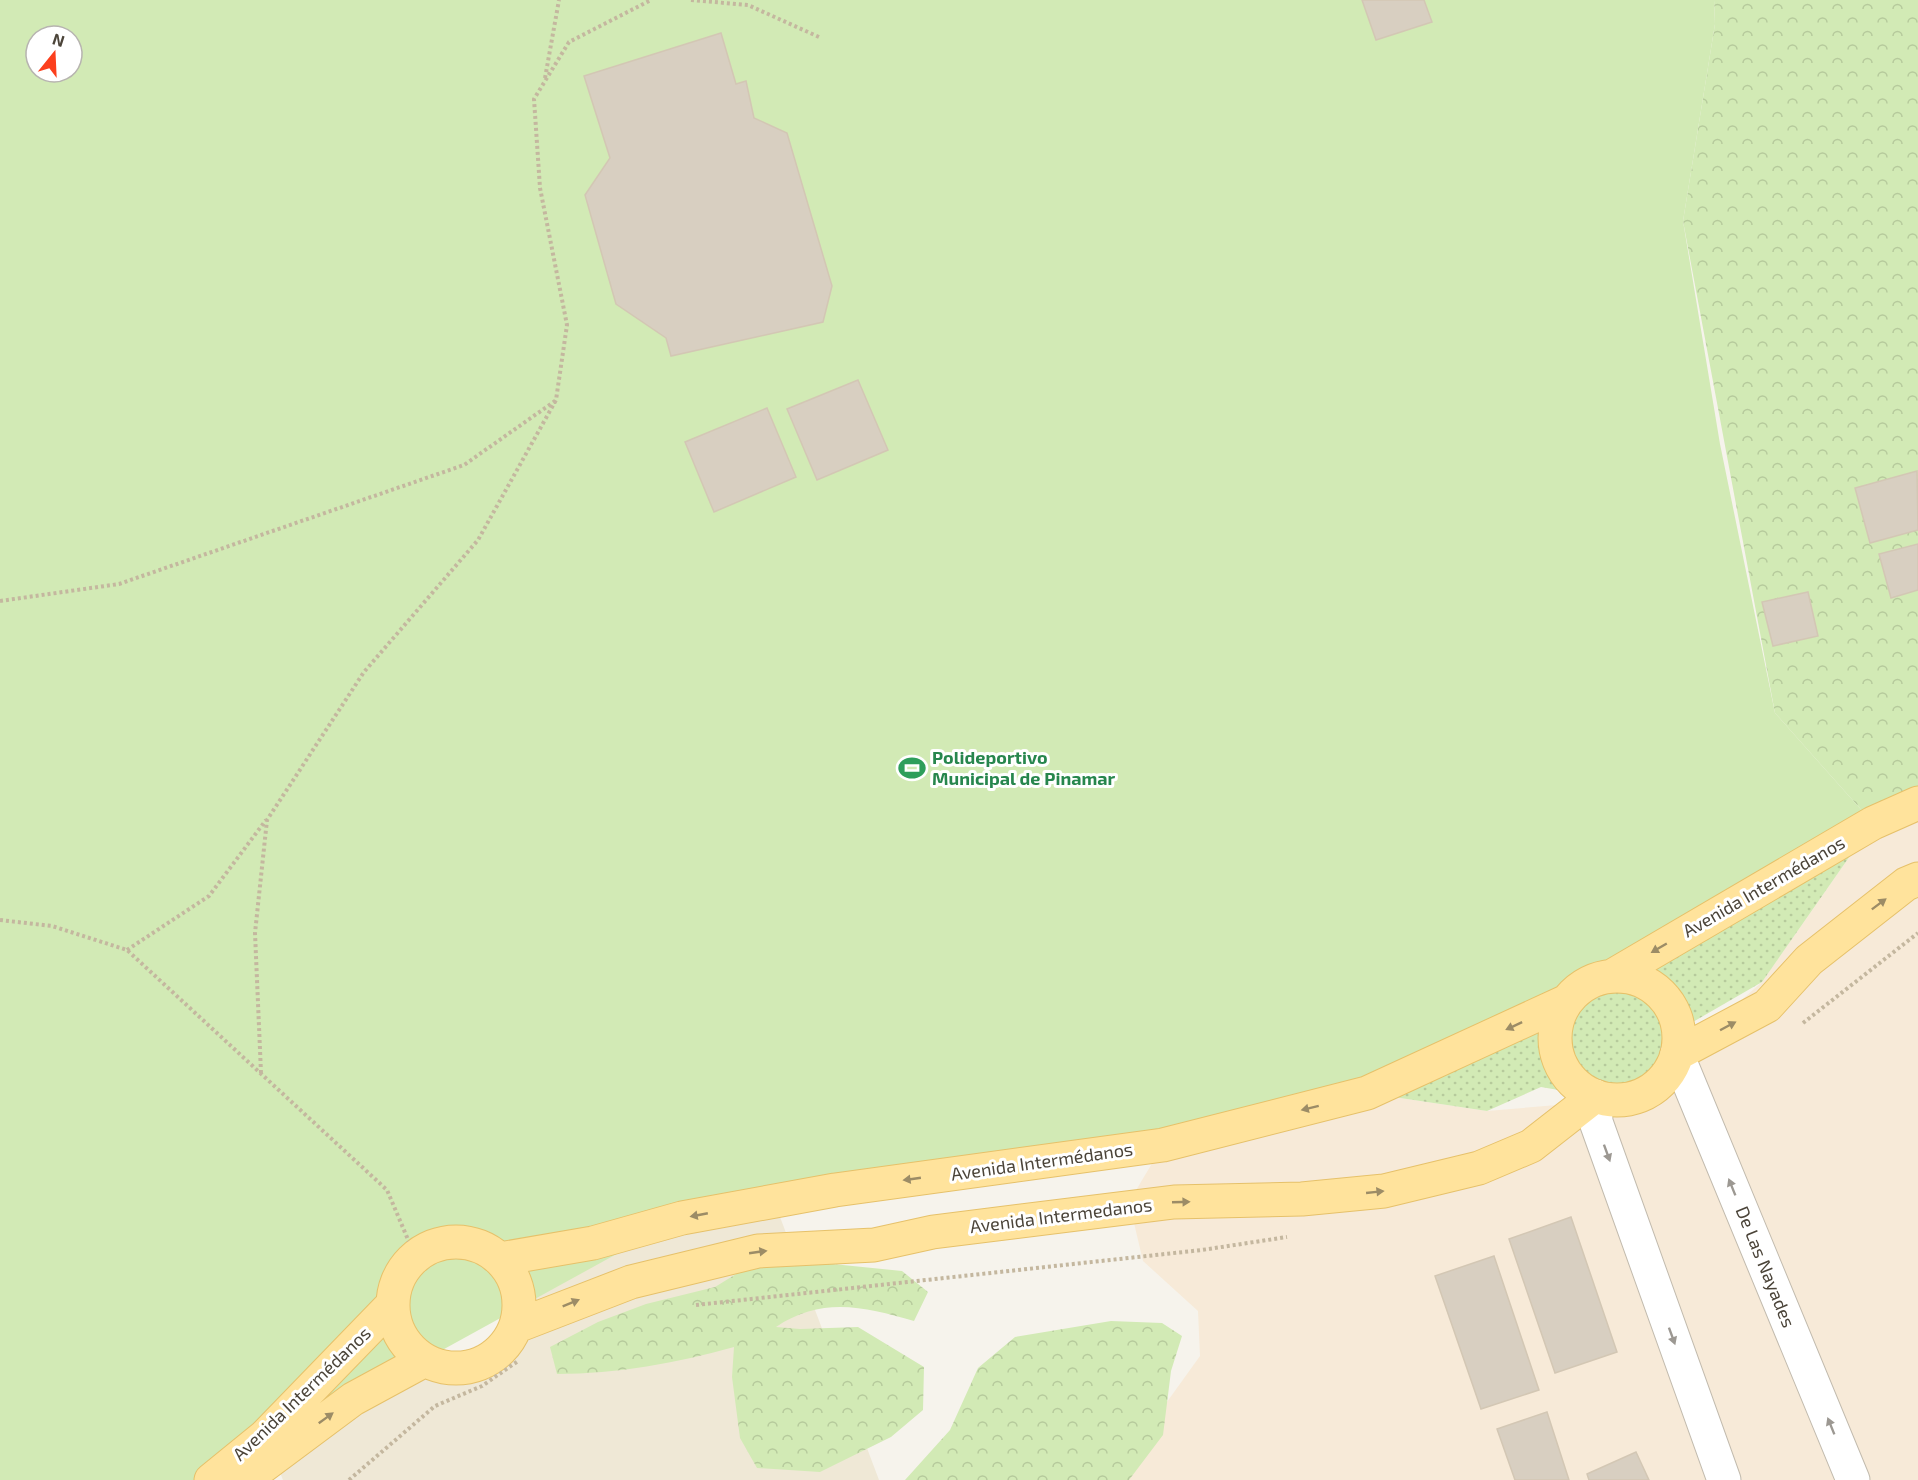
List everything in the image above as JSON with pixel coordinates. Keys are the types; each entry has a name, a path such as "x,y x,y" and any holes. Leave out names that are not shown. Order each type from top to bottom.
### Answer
{"main road":[{"name":"Avenida Intermédanos","path":"1612,976 1873,823 1918,804"},
{"path":"1677,1054 1767,1006 1809,960 1906,884 1918,879"},
{"path":"1612,976 1629,978 1646,984 1660,994 1676,1019 1677,1054 1667,1075 1650,1090 1629,1099 1617,1100 1595,1096 1575,1084 1558,1058 1555,1038 1558,1018 1567,1001 1579,988 1594,980 1612,976"},
{"name":"Avenida Intermédanos","path":"500,1259 593,1243 682,1218 835,1190 1163,1145 1367,1093 1567,1001"},
{"name":"Avenida Intermedanos","path":"517,1326 631,1282 758,1251 874,1245 933,1232 1174,1202 1302,1199 1384,1191 1479,1168 1532,1146 1595,1096"},
{"path":"458,1242 480,1246 500,1259 513,1278 519,1300 517,1326 507,1344 490,1360 468,1368 445,1369 423,1361 400,1337 391,1306 397,1278 415,1256 435,1245 458,1242"},
{"name":"Avenida Intermédanos","path":"211,1480 265,1436 391,1306"},
{"name":"Avenida Intermédanos","path":"245,1480 353,1399 423,1361"}],"street":[{"name":"De Las Nayades","path":"1677,1054 1853,1480"},
{"path":"1595,1096 1596,1122 1724,1480"}],"path":[{"path":"544,81 559,0"},
{"path":"127,950 209,896 267,820 364,672 478,540 556,400 567,324 540,188 534,99 568,42 651,0"},
{"path":"691,0 748,5 819,38"},
{"path":"0,601 119,584 464,465 556,400"},
{"path":"261,1073 255,933 267,820"},
{"path":"0,920 52,926 127,950 387,1190 415,1256"},
{"path":"690,1306 972,1273 1202,1250 1293,1236"},
{"path":"349,1480 435,1406 482,1386 520,1359"}],"shaded area":[{"path":"1918,805 1918,1480 1097,1480 1159,1413 1200,1356 1198,1311 1143,1261 1129,1202 1163,1145 1367,1093 1487,1111 1629,1099 1762,982 1873,823"},
{"path":"774,1201 879,1480 283,1480 275,1460 423,1361 445,1369 468,1368 519,1300 593,1243"}],"green space":[{"name":"Polideportivo Municipal de Pinamar","path":"0,0 1714,0 1715,24 1683,221 1720,444 1775,713 1873,823 1612,976 1367,1093 682,1218 268,1446 227,1480 0,1480"},
{"path":"1714,0 1918,0 1918,805 1873,823 1775,713 1683,221 1715,24"},
{"path":"1873,823 1762,982 1679,1030 1673,1065 1667,1075 1650,1091 1629,1099 1617,1100 1541,1087 1487,1111 1367,1093 1567,1001"},
{"path":"823,1263 902,1271 928,1292 914,1321 844,1307 810,1311 793,1317 776,1327 800,1329 858,1327 924,1367 923,1410 891,1437 820,1472 757,1468 740,1438 732,1377 734,1347 647,1366 602,1372 557,1374 550,1347 598,1322 646,1304 715,1287 741,1271 774,1264"},
{"path":"1111,1321 1162,1323 1182,1336 1171,1371 1163,1435 1129,1480 905,1480 950,1430 978,1368 1015,1337"}],"building":[{"path":"1362,0 1424,0 1432,22 1376,40"},
{"path":"721,33 736,84 746,81 754,118 787,133 832,286 823,322 671,356 666,338 616,304 585,195 610,158 584,76"},
{"path":"858,380 888,450 817,480 787,409"},
{"path":"767,408 796,477 714,512 685,442"},
{"path":"1917,471 1918,530 1870,543 1855,488"},
{"path":"1918,544 1918,590 1891,598 1879,554"},
{"path":"1808,592 1818,636 1773,646 1762,602"},
{"path":"1571,1217 1617,1352 1555,1373 1509,1239"},
{"path":"1494,1256 1539,1390 1481,1409 1435,1276"},
{"path":"1547,1412 1569,1480 1515,1480 1497,1429"},
{"path":"1636,1452 1649,1480 1589,1480 1587,1474"}],"place":[{"name":"Polideportivo Municipal de Pinamar","path":"912,768"}]}
